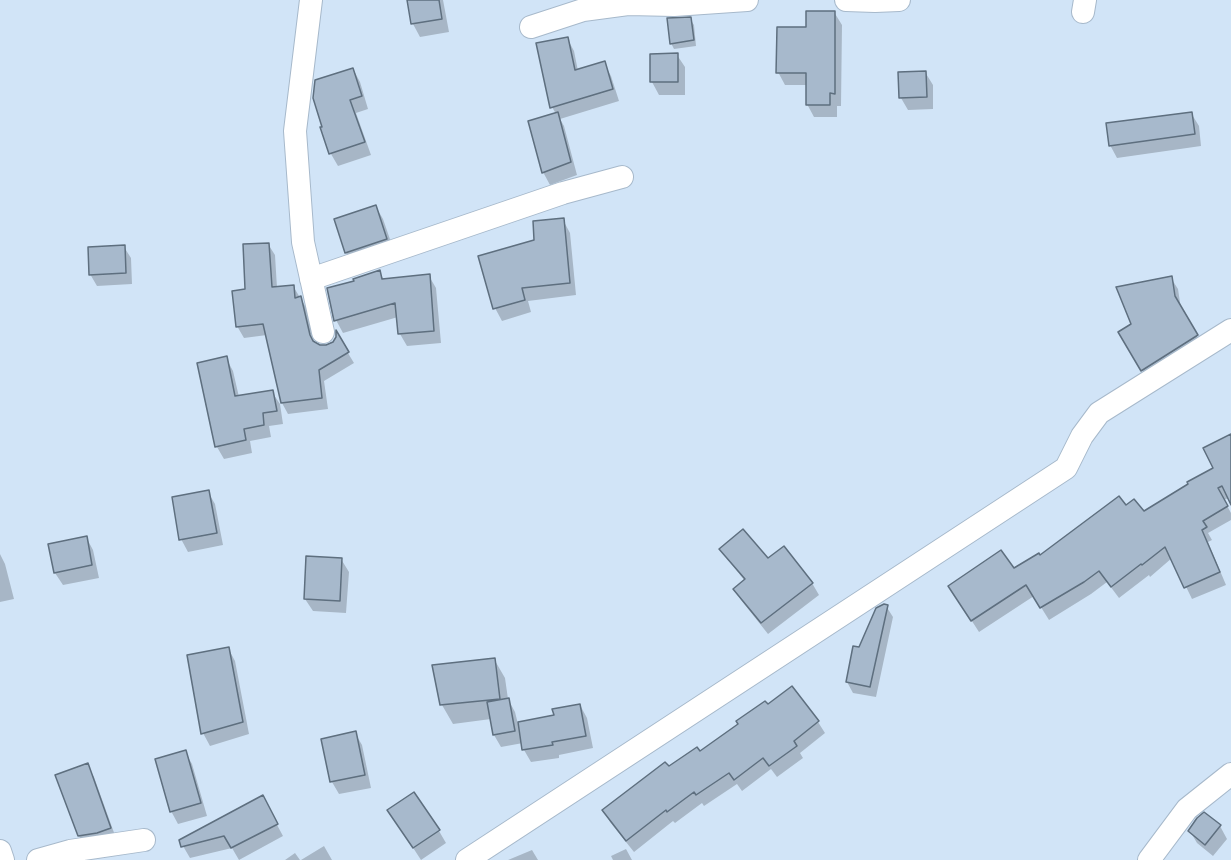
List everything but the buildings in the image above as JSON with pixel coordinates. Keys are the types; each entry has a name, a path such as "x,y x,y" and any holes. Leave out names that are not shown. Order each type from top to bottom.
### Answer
{"street":[{"path":"311,0 295,131 303,242 323,332"},
{"path":"531,27 583,10 628,4 674,5 747,0"},
{"path":"846,0 899,0"},
{"path":"311,279 563,193 622,177"},
{"path":"467,860 1066,468 1082,436 1099,413 1231,330"},
{"path":"1149,860 1187,809 1231,774"},
{"path":"38,860 70,851 144,840"},
{"path":"0,851 3,860"}]}
